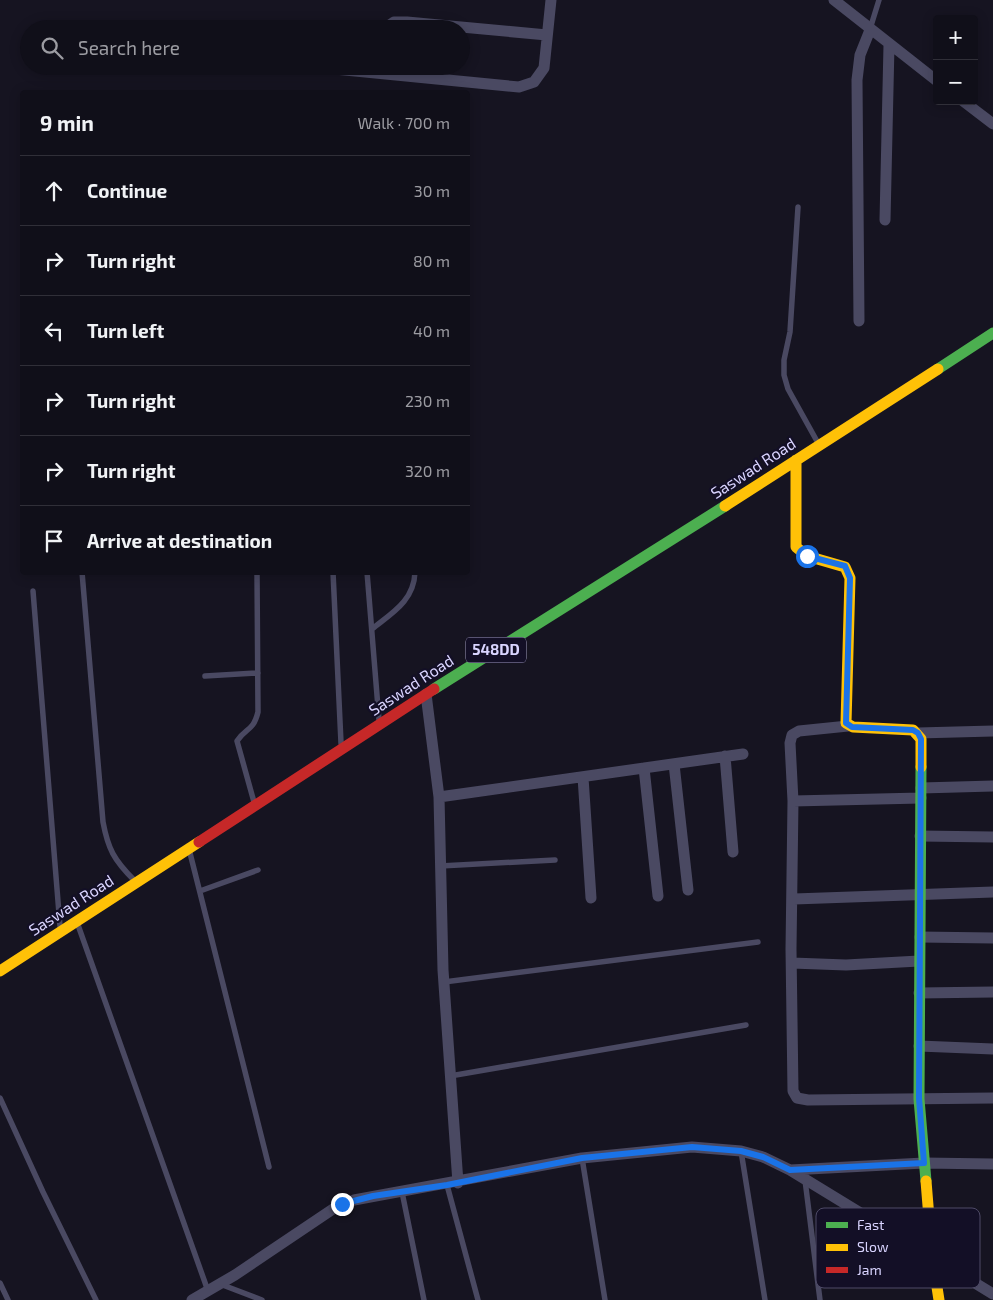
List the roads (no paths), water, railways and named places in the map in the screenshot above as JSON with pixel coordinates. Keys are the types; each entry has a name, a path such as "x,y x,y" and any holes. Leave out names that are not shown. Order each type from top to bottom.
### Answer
{"main road":[{"name":"Saswad Road","path":"0,970 426,694 861,420 993,333"},
{"path":"796,460 796,547 807,556 845,566 850,578 845,713 848,726 913,730 918,733 921,739 919,1098 928,1208"}],"street":[{"path":"412,75 519,88 534,82 544,68 551,0"},
{"path":"834,0 933,78"},
{"path":"470,28 547,35"},
{"path":"859,321 857,80 860,55 870,30"},
{"path":"885,220 889,44"},
{"path":"968,105 993,124"},
{"path":"426,694 439,797 452,1184"},
{"path":"848,726 799,731 792,735 790,743 794,801 791,1077 793,1091 797,1098 808,1100 993,1098"},
{"path":"918,733 993,732"},
{"path":"439,797 743,754"},
{"path":"725,756 733,852"},
{"path":"674,764 688,890"},
{"path":"644,768 658,896"},
{"path":"583,777 591,898"},
{"path":"794,801 993,786"},
{"path":"920,836 993,837"},
{"path":"794,899 993,892"},
{"path":"920,937 993,938"},
{"path":"792,963 846,965 920,961"},
{"path":"919,993 993,992"},
{"path":"919,1046 993,1049"},
{"path":"192,1300 342,1204 373,1196 452,1184 582,1158 692,1147 741,1151 763,1157 790,1170 854,1208"},
{"path":"790,1170 924,1163 993,1164"},
{"path":"980,1286 993,1294"}],"lane":[{"path":"870,30 879,0"},
{"path":"798,207 790,332 784,360 784,375 788,389 819,445"},
{"path":"82,575 103,822 107,842 115,861 136,882"},
{"path":"255,805 237,741 240,736 251,730 256,722 258,712 257,575"},
{"path":"334,575 341,750"},
{"path":"368,575 379,725"},
{"path":"372,630 406,601 412,590 414,575"},
{"path":"33,592 61,931"},
{"path":"205,676 258,673"},
{"path":"189,848 269,1166"},
{"path":"440,866 555,860"},
{"path":"200,891 258,870"},
{"path":"76,921 208,1291"},
{"path":"444,982 758,942"},
{"path":"449,1076 746,1025"},
{"path":"0,1098 68,1246 96,1300"},
{"path":"741,1151 765,1300"},
{"path":"582,1158 605,1300"},
{"path":"804,1178 816,1270"},
{"path":"452,1184 478,1300"},
{"path":"402,1192 424,1300"},
{"path":"0,1283 8,1300"},
{"path":"219,1284 262,1300"}]}
